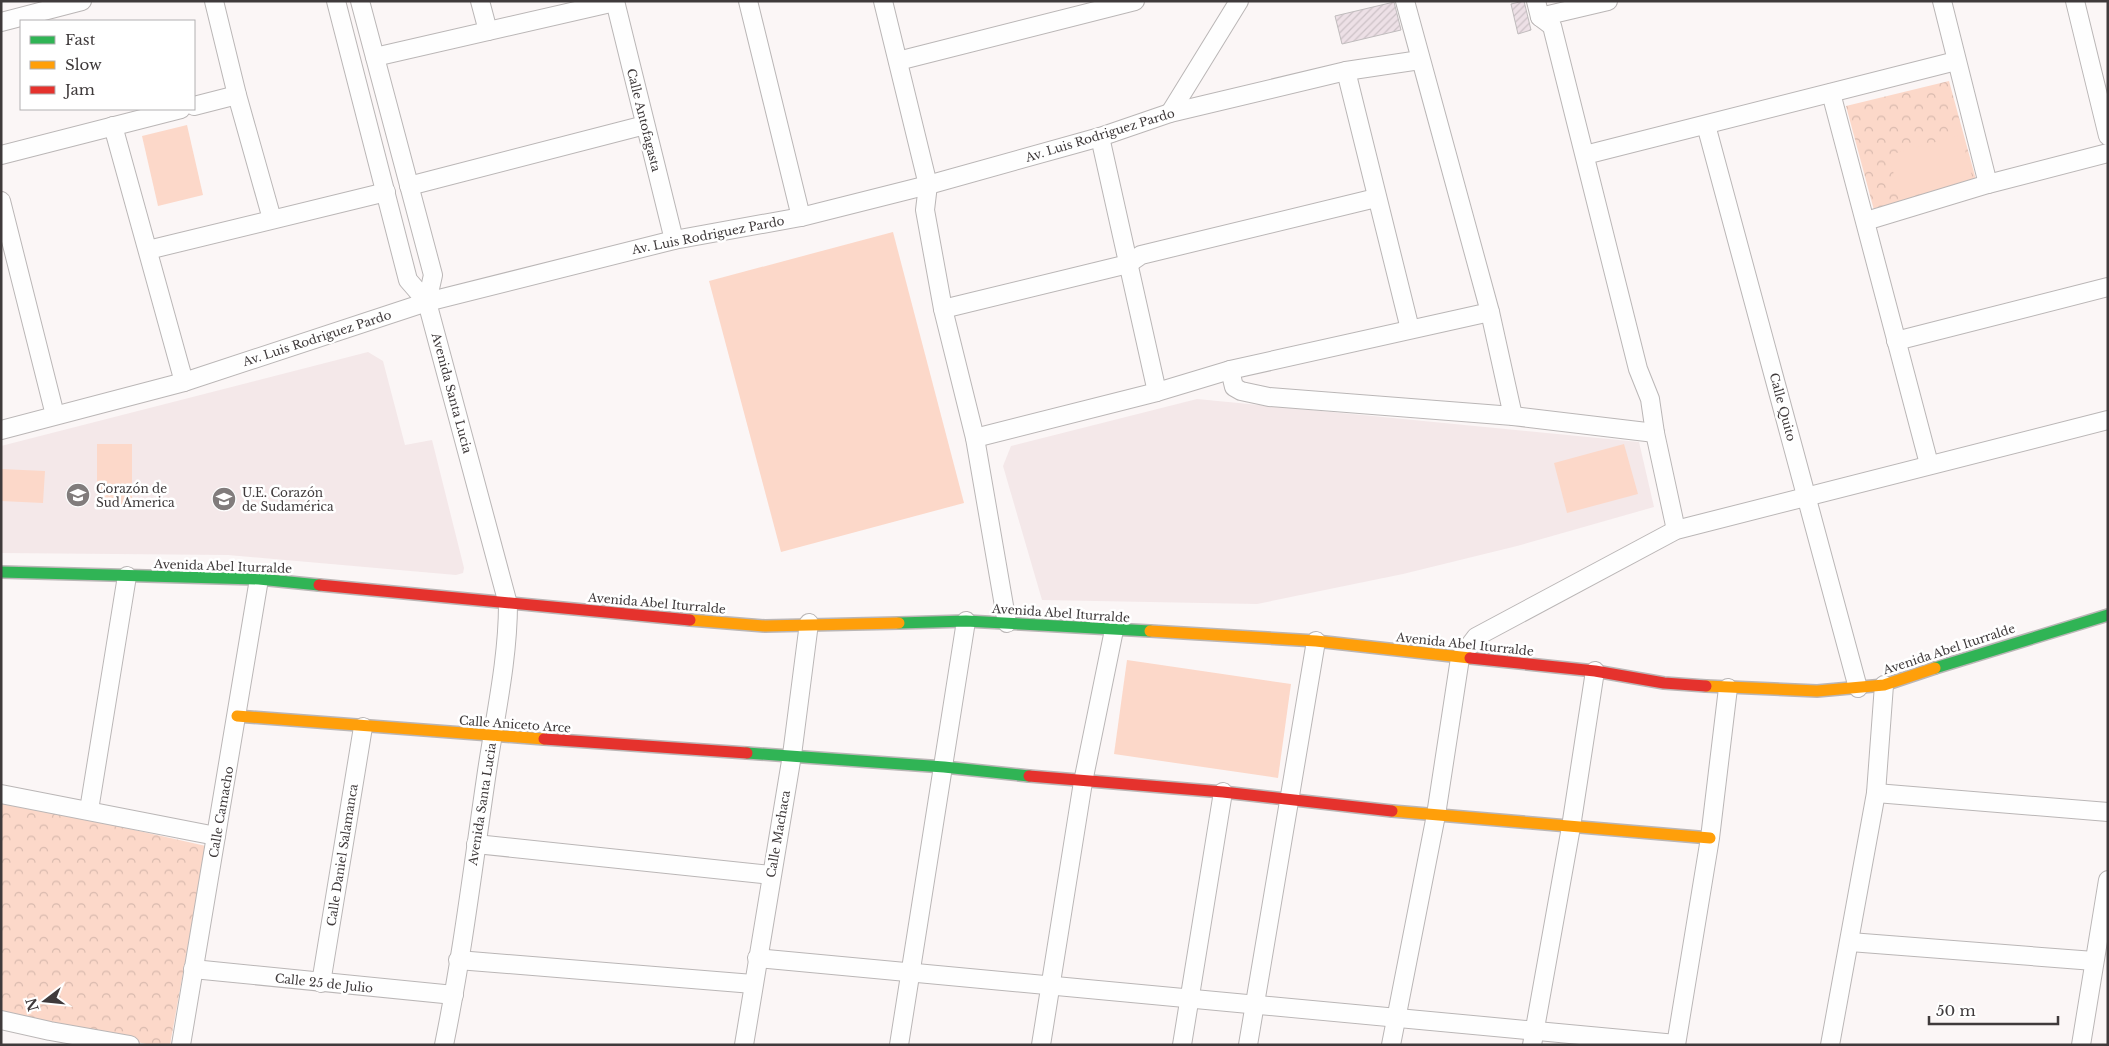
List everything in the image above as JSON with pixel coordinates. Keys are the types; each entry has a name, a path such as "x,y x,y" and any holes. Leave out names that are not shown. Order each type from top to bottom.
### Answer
{"street":[{"path":"1,22 82,1"},
{"path":"214,1 237,95 272,219"},
{"name":"Avenida Santa Lucia","path":"336,1 408,280 428,302"},
{"name":"Avenida Santa Lucia","path":"360,1 433,275 428,302 508,604 508,626 454,995 444,1045"},
{"path":"480,1 488,31"},
{"path":"748,1 801,217"},
{"path":"883,1 928,185 925,210 943,309 975,438 1006,623"},
{"path":"898,61 1135,1"},
{"path":"1170,113 1239,1"},
{"path":"1405,1 1490,312 1513,416"},
{"path":"1538,9 1608,1"},
{"path":"1942,1 1988,184"},
{"path":"2075,1 2108,136"},
{"path":"375,57 615,2"},
{"name":"Calle Antofagasta","path":"615,2 674,240"},
{"path":"1538,9 1552,26 1638,369 1650,399 1655,433 1676,530"},
{"name":"Av. Luis Rodriguez Pardo","path":"1,430 184,382 428,302 674,240 801,217 928,185 1100,137 1170,113 1346,71 1420,60"},
{"path":"1585,155 1956,60"},
{"path":"1346,71 1410,329"},
{"path":"1831,93 1929,464"},
{"path":"195,106 237,95"},
{"path":"1,155 177,110"},
{"path":"409,186 645,125"},
{"name":"Calle Quito","path":"1706,125 1858,688"},
{"path":"113,126 184,382"},
{"path":"1100,137 1157,392"},
{"path":"1866,222 1988,184 2108,153"},
{"path":"148,250 386,192"},
{"path":"943,309 1128,264 1141,254 1376,198"},
{"path":"1,201 56,415"},
{"path":"1896,341 2108,287"},
{"path":"975,438 1157,392 1230,370 1490,312"},
{"path":"1230,370 1234,387 1241,392 1269,397 1513,416 1655,433"},
{"path":"1391,1045 1436,815 1460,658 1476,637 1676,530 1808,498 1929,464 2108,420"},
{"name":"Avenida Abel Iturralde","path":"1,572 259,579 508,604 766,626 809,623 966,621 1316,641 1596,672 1664,683 1728,688 1817,691 1884,685 2018,641 2108,615"},
{"path":"89,810 127,576"},
{"name":"Calle Camacho","path":"181,1045 259,579"},
{"path":"899,1045 912,974 966,621"},
{"name":"Calle Machaca","path":"744,1045 792,755 809,623"},
{"path":"1041,1045 1052,986 1083,782 1114,630"},
{"path":"1248,1045 1316,641"},
{"path":"1533,1038 1571,827 1596,672"},
{"path":"1830,1045 1876,793 1884,685"},
{"path":"757,958 1395,1018 1533,1038 1676,1044 1710,838 1728,688"},
{"name":"Calle Aniceto Arce","path":"237,716 362,727 792,755 944,767 1083,782 1223,792 1290,801 1436,815 1710,838"},
{"name":"Calle Daniel Salamanca","path":"321,983 362,727"},
{"path":"1182,1045 1223,792"},
{"path":"1876,793 2108,812"},
{"path":"1,794 216,836"},
{"path":"476,844 771,875"},
{"path":"2081,1045 2108,880"},
{"path":"1850,942 2094,961"},
{"path":"458,960 753,984"},
{"name":"Calle 25 de Julio","path":"193,969 454,995"},
{"path":"1,1020 48,1038 130,1045"}],"shaded area":[{"name":"U.E. Corazón de Sudamérica","path":"368,352 383,361 405,445 432,440 464,568 463,573 456,575 228,555 1,553 1,446"},
{"path":"1197,399 1639,442 1654,507 1517,546 1403,574 1257,604 1042,600 1003,466 1011,446"}],"green space":[{"path":"1949,81 1978,187 1875,214 1846,106"},
{"path":"187,125 203,195 158,206 142,136"},
{"path":"1961,135 1973,180 1900,199 1889,155"},
{"path":"893,232 964,503 781,552 709,281"},
{"path":"97,444 132,444 132,507 97,507"},
{"path":"1624,444 1638,494 1567,513 1554,463"},
{"path":"1,469 45,471 43,503 1,501"},
{"path":"1127,660 1291,684 1278,778 1114,754"},
{"path":"1,800 206,846 170,1045 151,1045 1,1013"}],"building":[{"path":"1524,1 1531,30 1518,34 1511,4"},
{"path":"1394,2 1401,30 1342,44 1335,16"}],"traffic: fast":[{"path":"1,572 259,579 319,585"},
{"path":"1935,668 2108,615"},
{"path":"899,623 966,621 1150,631"},
{"path":"747,753 944,767 1029,776"}],"traffic: slow":[{"path":"690,620 765,626 899,623"},
{"path":"1150,631 1316,641 1470,658"},
{"path":"1706,686 1817,691 1884,685 1935,668"},
{"path":"237,716 544,739"},
{"path":"1392,811 1710,838"}],"traffic: jam":[{"path":"319,585 690,620"},
{"path":"1470,658 1595,671 1664,683 1706,686"},
{"path":"544,739 747,753"},
{"path":"1029,776 1223,792 1392,811"}],"place":[{"name":"Corazón de Sud America","path":"78,495"},
{"name":"U.E. Corazón de Sudamérica","path":"224,499"}]}
